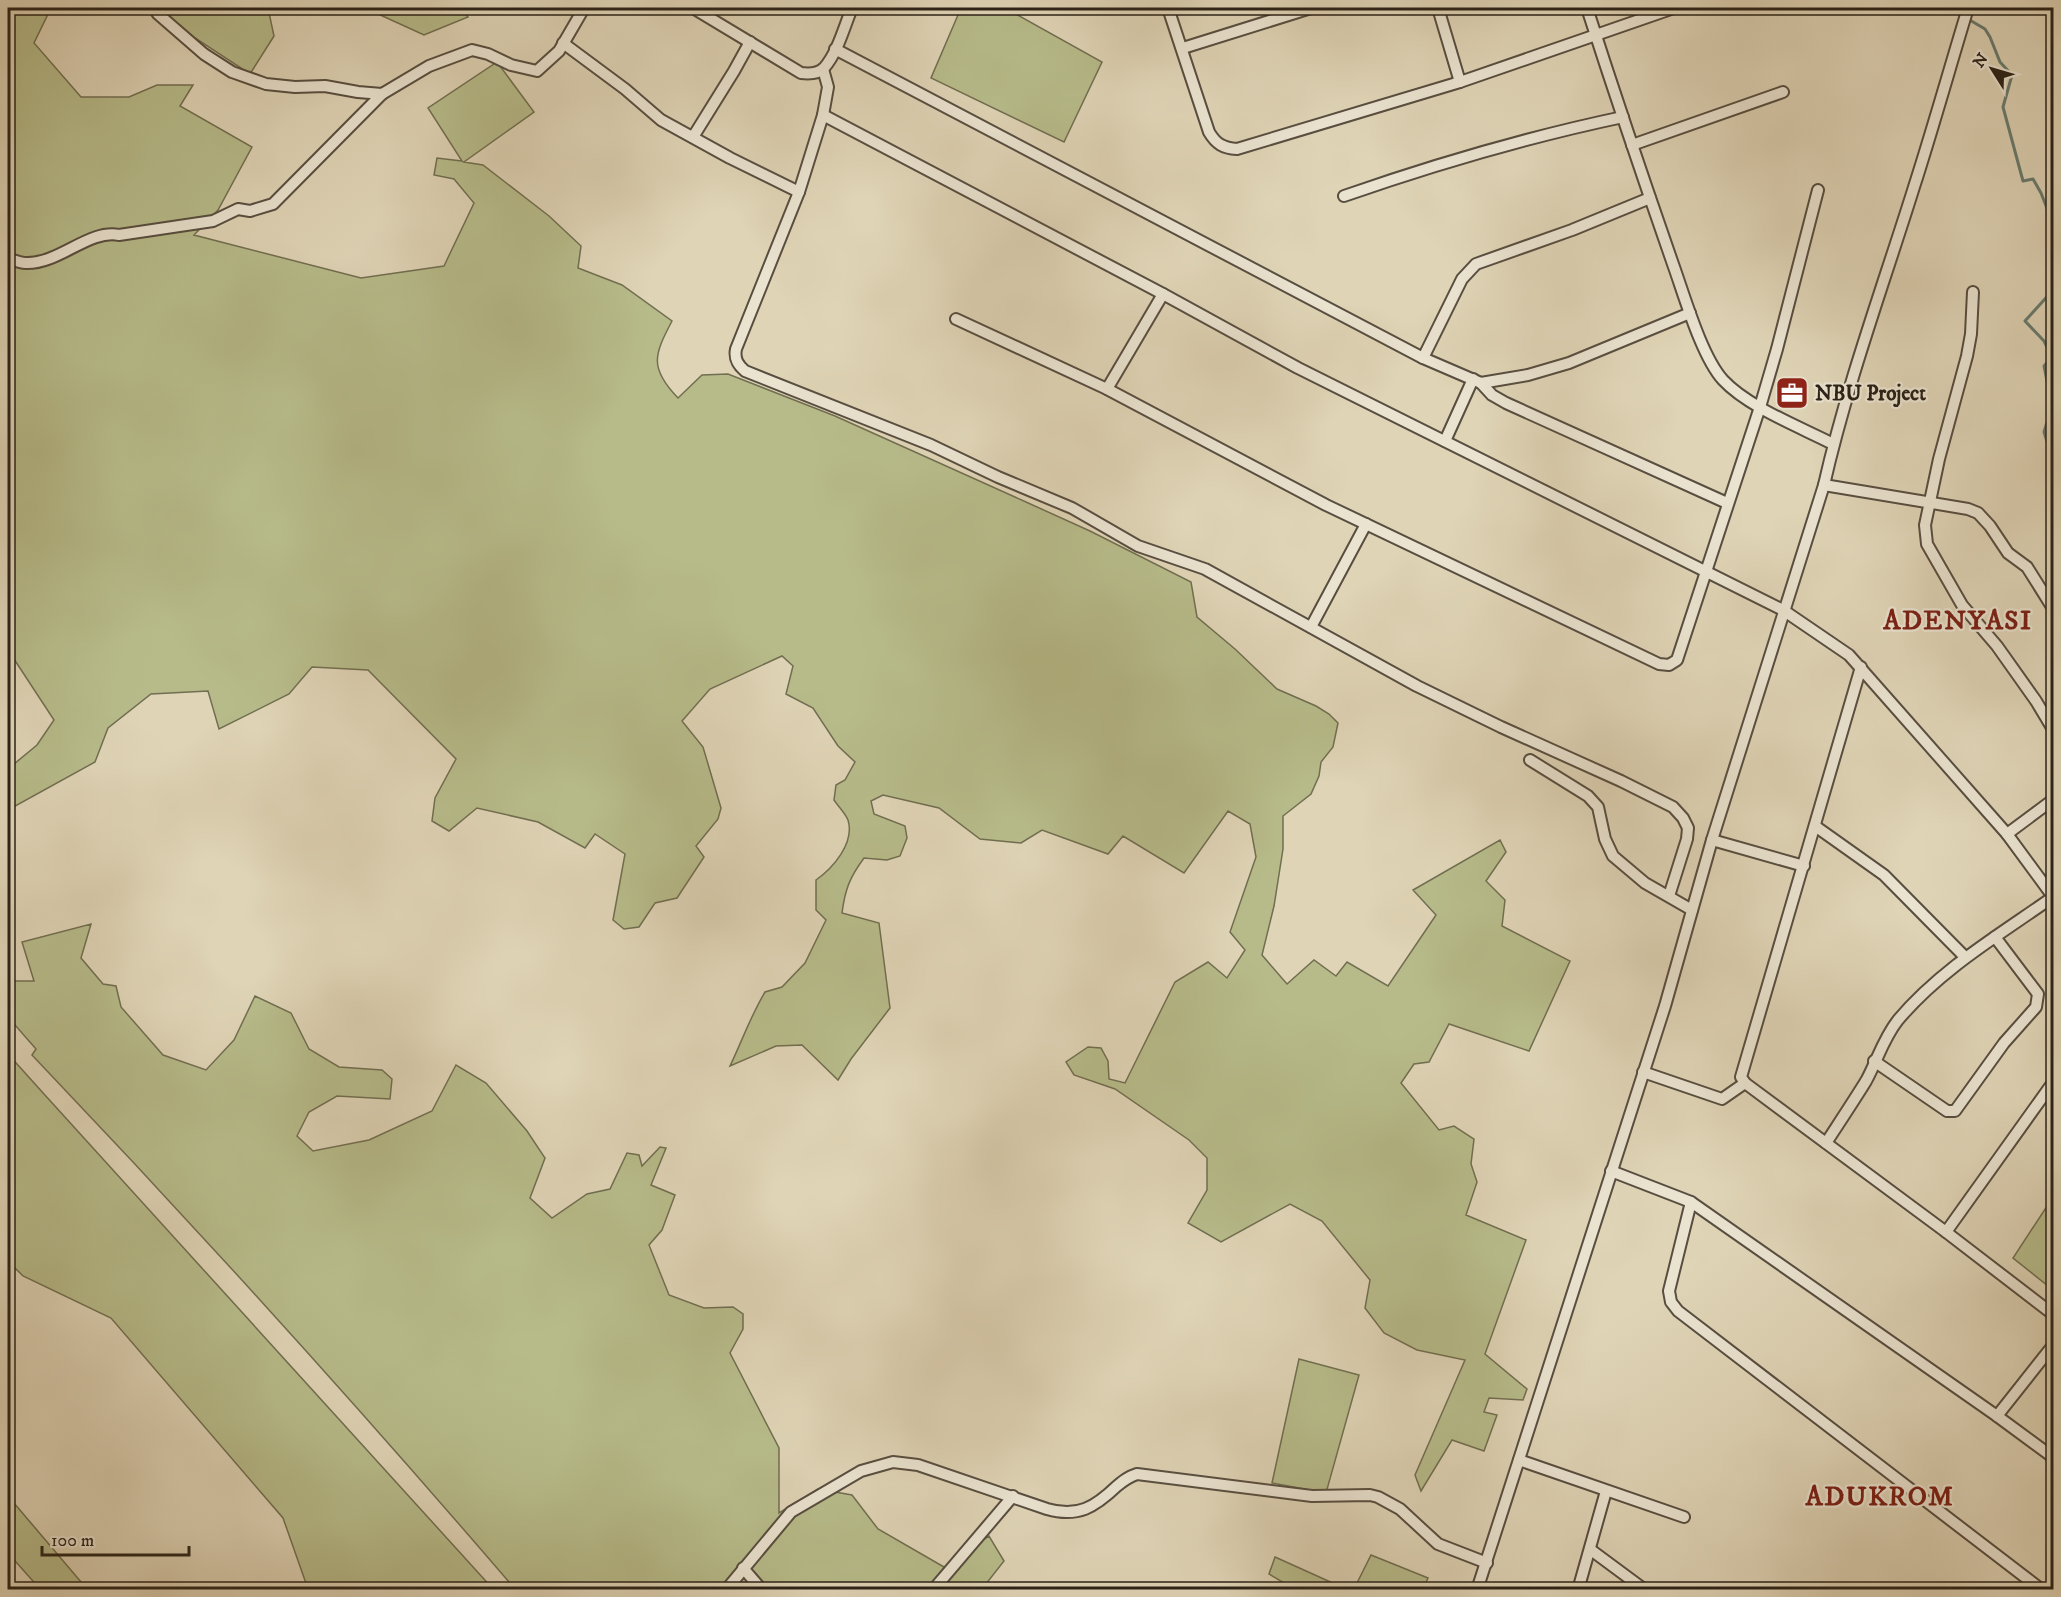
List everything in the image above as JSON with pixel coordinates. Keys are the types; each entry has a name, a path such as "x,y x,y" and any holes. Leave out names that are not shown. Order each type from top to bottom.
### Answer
{"street":[{"path":"154,8 204,54 232,72 266,84 295,87 325,86 382,94"},
{"path":"8,258 26,263 51,259 107,233 119,235 213,221 238,209 250,212 273,204 382,94 429,66 472,50 489,54 511,65 537,71 552,58 584,8"},
{"path":"693,8 801,73 811,74 823,69 835,50 852,8"},
{"path":"1168,8 1209,132 1214,140 1226,148 1237,149 1460,82 1674,8"},
{"path":"1183,48 1311,8"},
{"path":"1438,8 1460,82"},
{"path":"1587,8 1690,313 1711,363 1733,390 1760,407 1833,444"},
{"path":"1478,1590 1665,1006 1712,840 1824,485 1833,444 1867,331 1915,187 1968,8"},
{"path":"693,137 750,42"},
{"path":"563,43 625,89 661,120 799,192"},
{"path":"835,50 1423,358 1477,381 1492,395 1506,403 1727,503"},
{"path":"823,69 828,87 823,115 799,192 736,349 735,356 740,367 931,445 998,477 1072,508 1138,546 1205,569 1417,686 1673,807 1688,828 1687,839 1669,896"},
{"path":"1632,145 1783,92"},
{"path":"823,115 1163,294 1298,368 1784,610 1849,654 2007,834 2053,898 1965,957 1898,1021 1883,1042 1867,1079 1826,1143"},
{"path":"1344,196 1466,156 1566,129 1623,117"},
{"path":"956,320 1107,389 1326,505 1659,664 1669,665 1677,660 1760,407 1818,190"},
{"path":"1423,358 1462,279 1476,264 1572,230 1650,198"},
{"path":"1973,292 1971,334 1967,356 1929,504 1925,525 1927,544 1962,604 1998,646 2054,731"},
{"path":"1107,389 1163,294"},
{"path":"1477,381 1528,375 1569,363 1690,313"},
{"path":"1445,441 1477,381"},
{"path":"1824,485 1968,509 1978,513 2008,553 2027,567 2054,610"},
{"path":"1311,627 1366,524"},
{"path":"1861,668 1741,1077 1744,1083 2054,1315"},
{"path":"1530,760 1588,796 1598,807 1605,839 1613,856 1645,883 1692,910"},
{"path":"2007,834 2054,799"},
{"path":"1815,826 1884,875 1965,957"},
{"path":"1712,840 1804,866"},
{"path":"1874,1061 1947,1111 1955,1111 2004,1043 2036,1006 2039,999 2038,994 1995,937"},
{"path":"1643,1072 1722,1099 1744,1083"},
{"path":"1946,1232 2053,1083"},
{"path":"1611,1171 1691,1202 2054,1458"},
{"path":"1691,1202 1669,1291 1671,1302 1678,1311 2042,1590"},
{"path":"1997,1416 2054,1344"},
{"path":"1519,1460 1684,1517"},
{"path":"726,1590 791,1512 861,1471 893,1462 918,1465 1059,1513 1083,1511 1096,1504 1127,1477 1137,1474 1312,1496 1370,1495 1400,1509 1438,1544 1487,1563"},
{"path":"1578,1590 1606,1491"},
{"path":"933,1590 1013,1496"},
{"path":"1591,1550 1645,1590"},
{"path":"743,1568 762,1590"}],"green space":[{"path":"8,8 51,8 34,43 81,97 129,97 157,85 193,85 180,106 252,147 218,210 194,235 361,278 444,266 474,203 454,179 434,175 437,158 462,161 428,108 497,62 534,112 464,162 483,165 549,216 581,246 578,268 622,285 672,321 661,343 657,361 662,378 678,398 702,375 728,374 835,416 1090,531 1191,582 1197,617 1277,689 1316,706 1338,723 1333,747 1321,762 1319,776 1311,794 1283,816 1283,849 1274,906 1262,955 1287,984 1314,960 1336,976 1347,962 1388,986 1436,915 1413,890 1500,840 1506,852 1486,881 1505,900 1502,926 1570,961 1529,1051 1449,1024 1429,1062 1414,1064 1401,1083 1439,1130 1454,1126 1474,1139 1471,1164 1477,1182 1466,1215 1526,1240 1485,1354 1527,1389 1523,1400 1489,1398 1484,1412 1497,1415 1484,1451 1452,1440 1421,1491 1415,1475 1465,1360 1417,1350 1384,1333 1365,1308 1370,1280 1322,1221 1290,1204 1221,1242 1188,1223 1207,1190 1207,1158 1189,1140 1115,1089 1074,1075 1066,1062 1088,1047 1101,1048 1108,1061 1109,1079 1125,1083 1175,982 1208,962 1227,978 1245,950 1230,932 1256,857 1250,824 1228,811 1184,873 1123,836 1108,854 1042,830 1021,843 980,839 939,808 883,795 871,801 874,814 905,826 907,838 900,856 887,860 864,858 849,884 842,913 879,923 890,1008 838,1080 802,1045 776,1046 730,1066 765,992 782,987 805,963 826,920 816,910 816,880 841,854 848,837 848,820 834,800 836,785 845,780 855,762 838,746 813,708 786,694 793,666 782,656 710,689 682,721 703,747 721,808 718,819 696,846 704,857 677,898 655,903 639,927 624,929 613,920 625,854 595,834 585,848 538,822 477,808 449,831 432,821 435,798 456,759 368,670 312,667 289,694 219,729 208,691 151,694 108,728 95,762 8,810 8,769 37,745 54,720 8,652"},
{"path":"159,8 268,8 274,36 250,74 195,38"},
{"path":"365,8 459,8 468,17 424,35"},
{"path":"961,8 1005,8 1102,62 1064,142 931,78"},
{"path":"91,924 81,958 103,984 116,986 121,1007 163,1055 206,1070 234,1040 255,996 291,1013 309,1049 339,1067 382,1070 392,1079 390,1099 337,1096 309,1112 297,1136 313,1151 369,1140 432,1111 456,1065 486,1083 527,1131 545,1158 530,1198 552,1218 587,1194 610,1189 627,1153 639,1155 642,1166 660,1147 666,1148 651,1185 675,1195 662,1230 649,1245 669,1295 704,1308 733,1307 743,1314 743,1329 730,1353 779,1448 779,1513 818,1489 852,1495 878,1529 944,1567 989,1536 1004,1561 982,1589 515,1589 277,1319 32,1055 36,1049 8,1017 8,981 34,981 22,942"},
{"path":"8,1054 493,1589 308,1589 283,1518 111,1318 23,1276 8,1261"},
{"path":"2053,1197 2053,1290 2013,1258"},
{"path":"1299,1359 1359,1375 1326,1493 1272,1483"},
{"path":"8,1496 87,1589 40,1589 8,1553"},
{"path":"1371,1555 1428,1578 1423,1589 1354,1589"},
{"path":"1275,1557 1346,1589 1294,1589 1269,1574"}],"waterway":[{"path":"1949,8 1962,16"},
{"path":"1968,19 1985,29 2000,62 2012,75 2003,107 2023,181 2033,179 2054,226"},
{"path":"2054,289 2025,321 2044,341 2052,357 2044,366 2052,406 2044,432 2054,464"}],"place":[{"name":"NBU Project","path":"1792,393"}],"district":[{"name":"ADENYASI","path":"1958,620"},
{"name":"ADUKROM","path":"1880,1496"}]}
